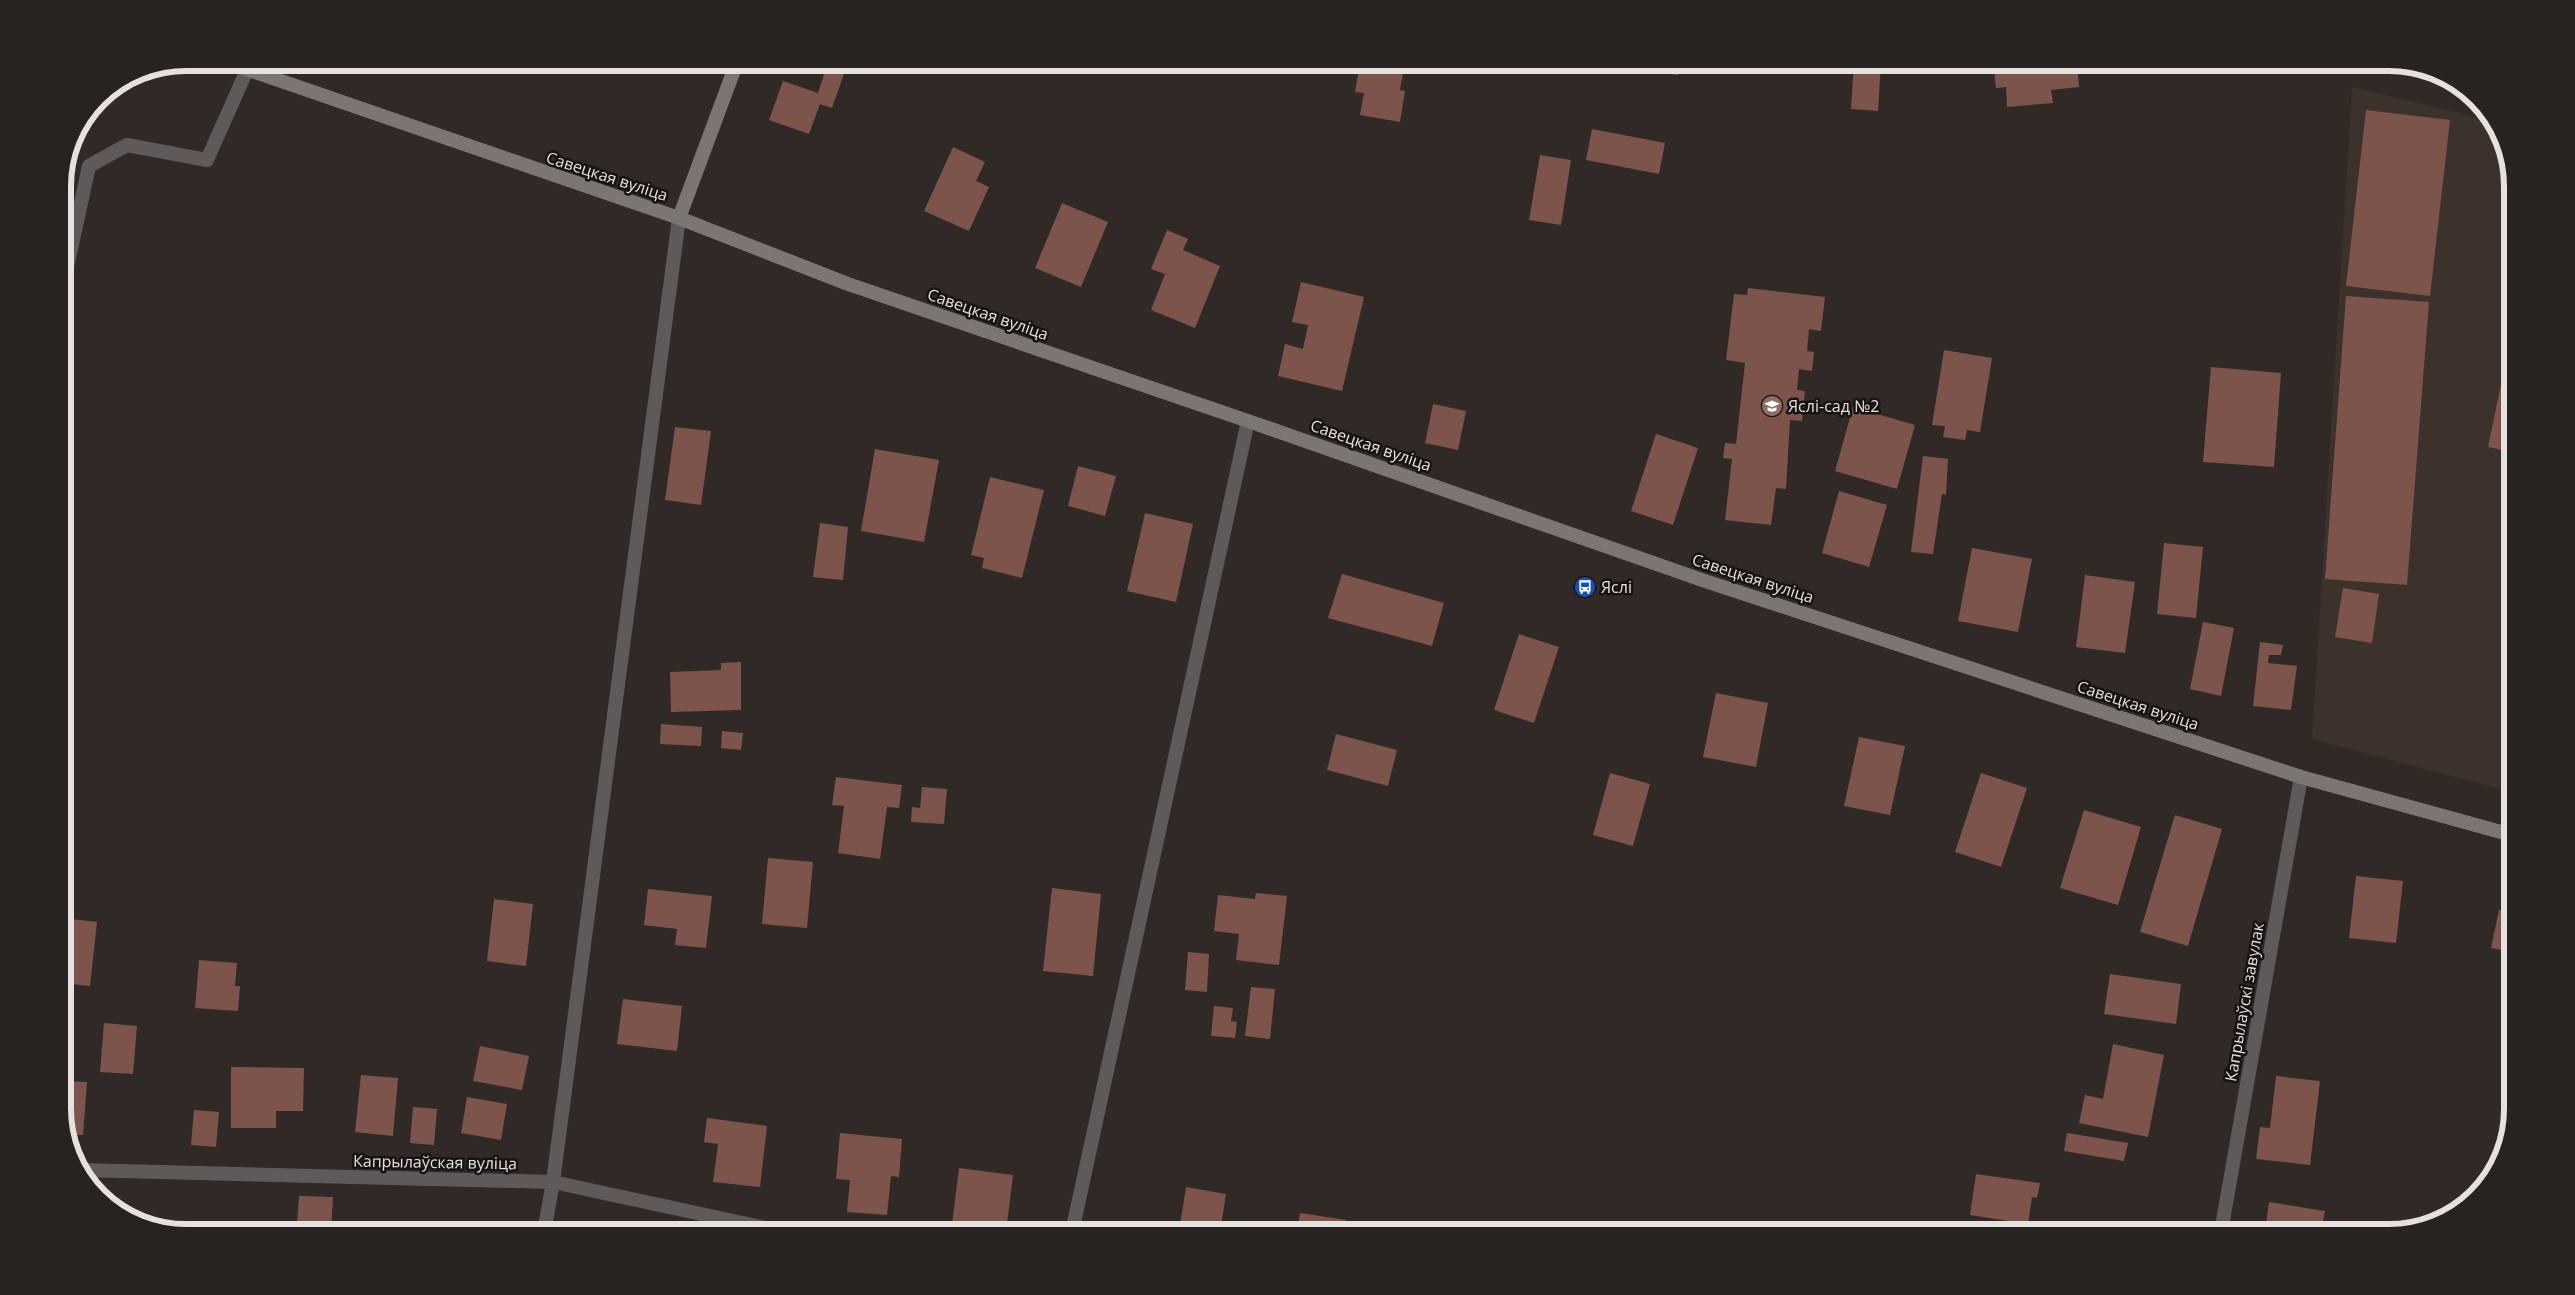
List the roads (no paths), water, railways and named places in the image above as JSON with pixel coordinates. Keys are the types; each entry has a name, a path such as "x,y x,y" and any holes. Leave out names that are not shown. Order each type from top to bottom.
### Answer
{"main road":[{"name":"Савецкая вуліца","path":"250,71 679,218 848,284 1248,421 1705,581 2301,777 2504,832"},
{"path":"679,218 735,71"}],"street":[{"path":"71,249 89,166 128,145 207,160 247,71"},
{"path":"545,1224 553,1182 679,218"},
{"path":"1074,1224 1248,421"},
{"name":"Капрылаўскі завулак","path":"2222,1224 2301,777"},
{"name":"Капрылаўская вуліца","path":"89,1170 553,1182 747,1224"}],"place":[{"name":"Яслі-сад №2","path":"1772,406"},
{"name":"Яслі","path":"1585,587"}]}
